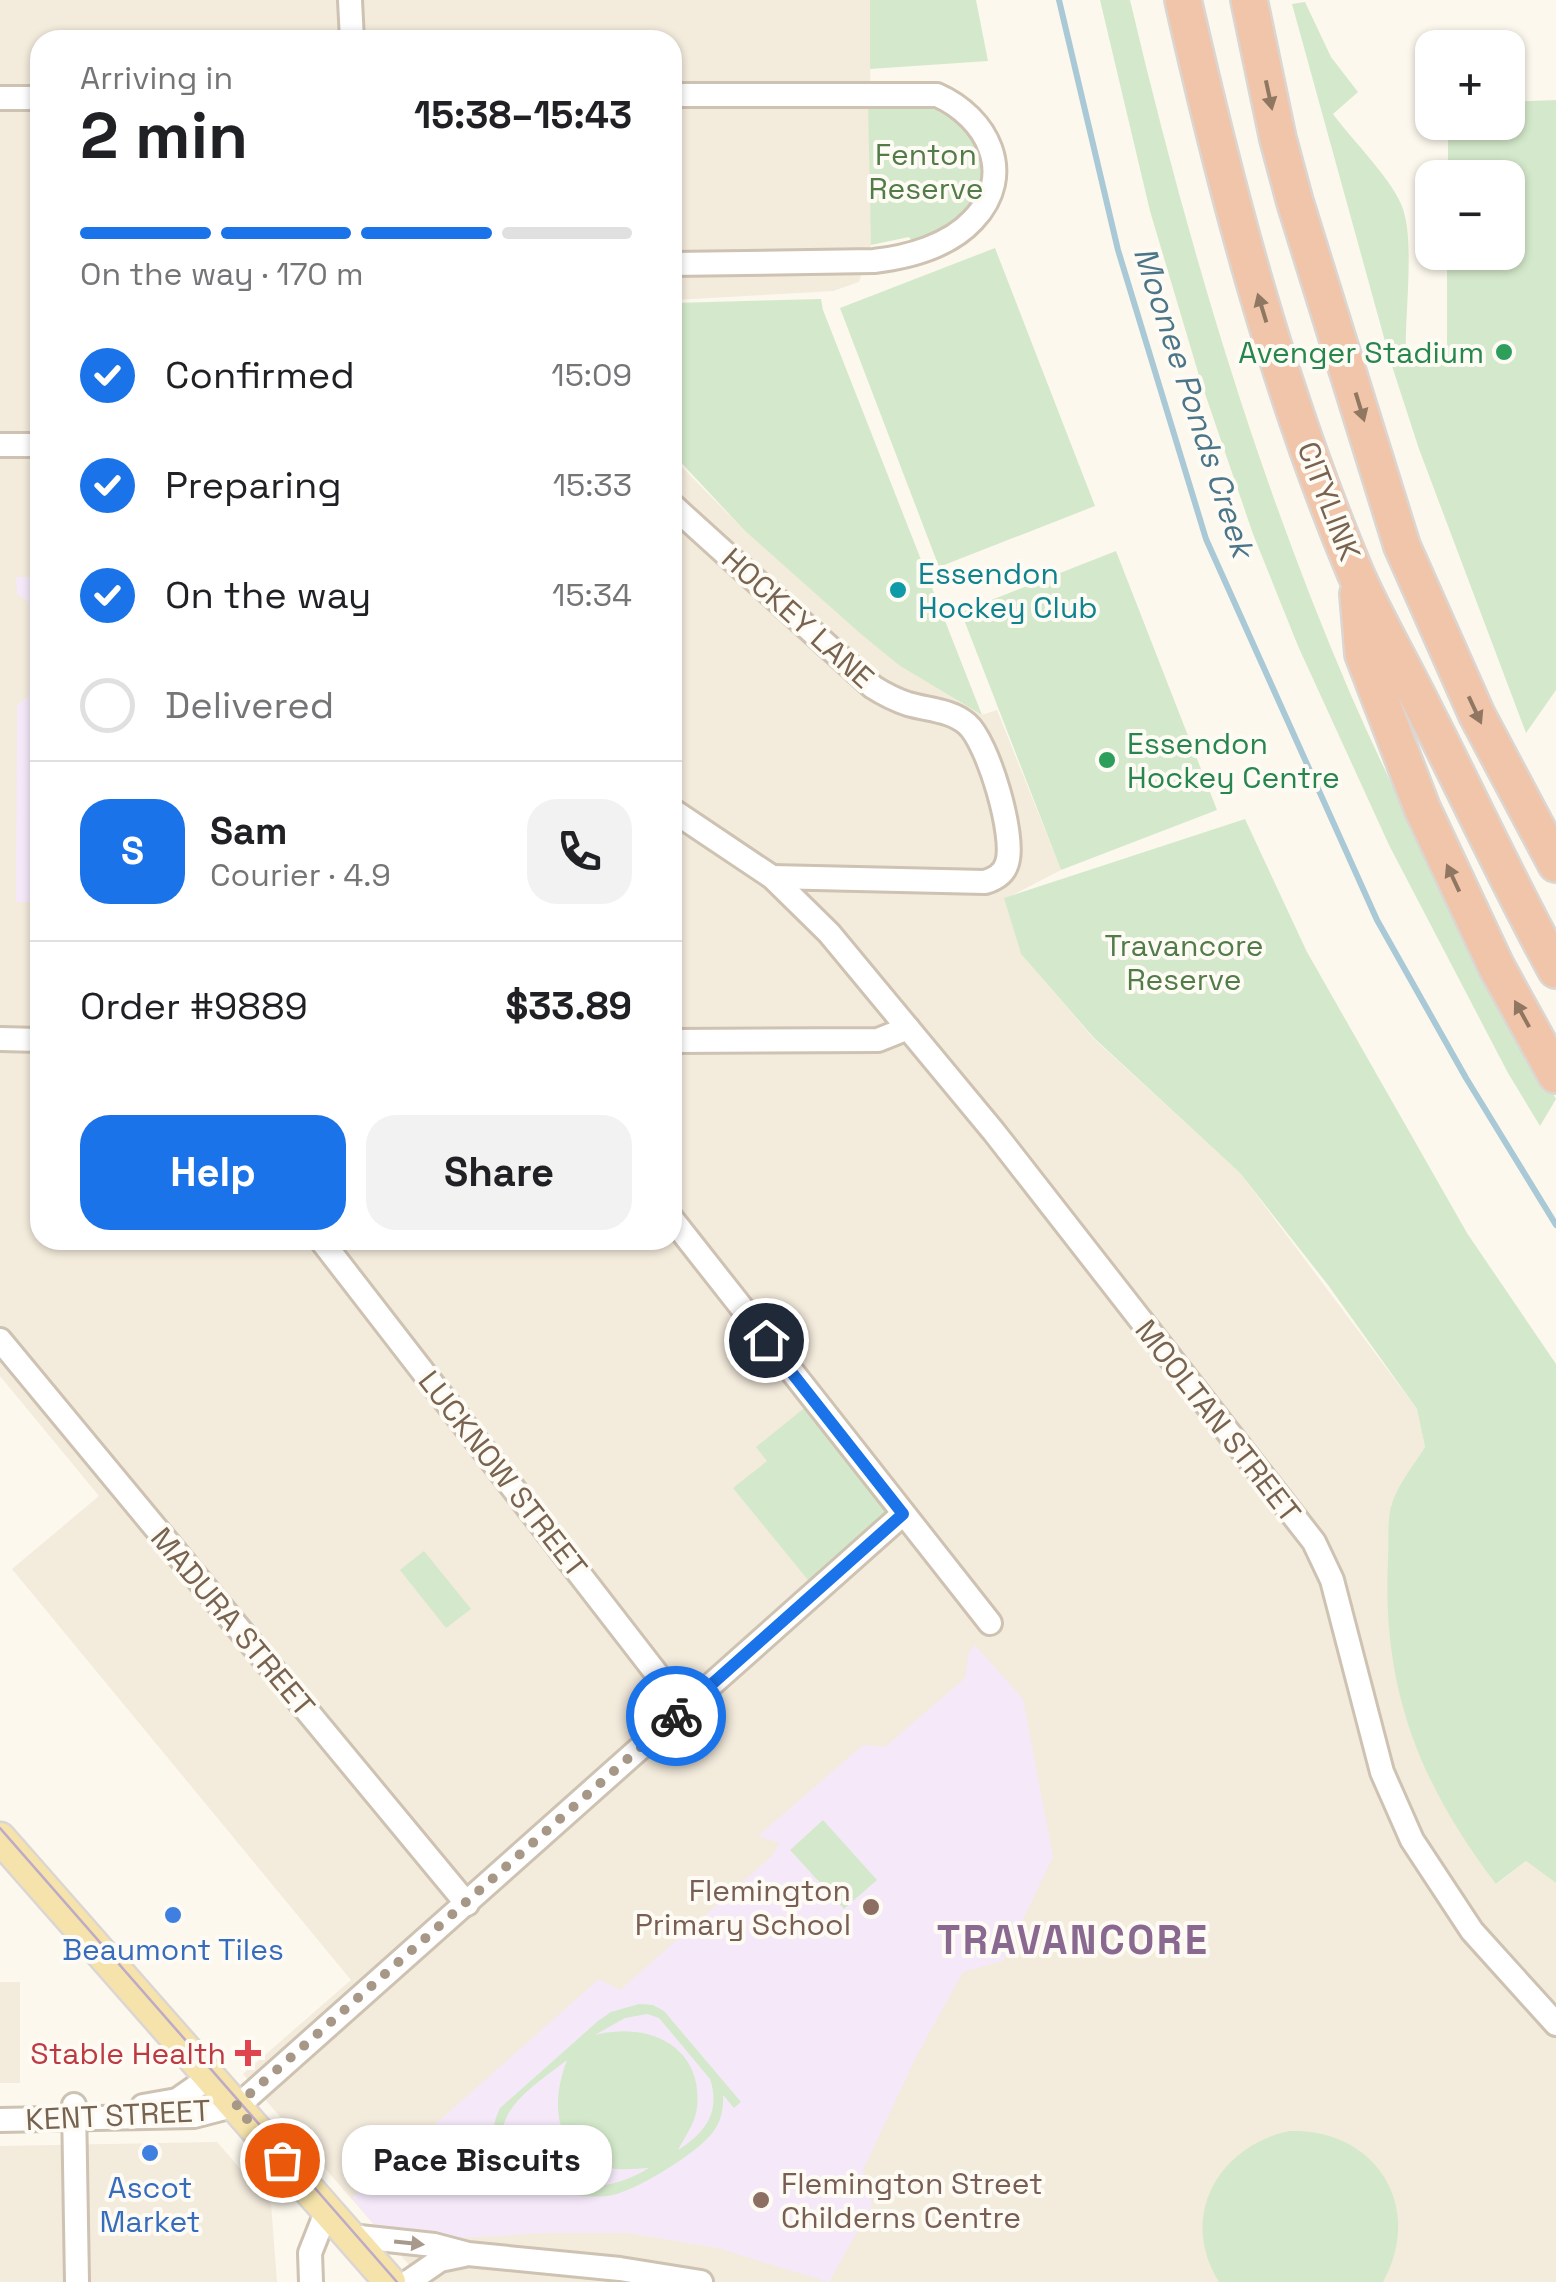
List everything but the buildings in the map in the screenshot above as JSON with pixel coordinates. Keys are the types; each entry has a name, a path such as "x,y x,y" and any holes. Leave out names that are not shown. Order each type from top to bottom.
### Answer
{"highway":[{"name":"CITYLINK","path":"1183,0 1261,306 1356,573 1514,894 1556,970"},
{"name":"CITYLINK","path":"1248,0 1295,202 1402,546 1477,715 1556,864"},
{"path":"1356,573 1363,654 1422,808 1496,966 1556,1075"}],"main road":[{"path":"0,1838 390,2282"}],"street":[{"path":"350,0 352,30"},
{"path":"682,95 937,95 976,120 986,135 994,168 987,200 971,222 932,246 886,259 682,264"},
{"path":"0,98 30,98"},
{"path":"0,445 30,445"},
{"name":"HOCKEY LANE","path":"682,515 873,687 910,704 958,717 977,734 992,766 1009,857 1003,872 994,880 772,877"},
{"name":"MOOLTAN STREET","path":"682,817 772,877 829,932 994,1132 1314,1542 1332,1580 1382,1772 1412,1840 1472,1932 1556,2024"},
{"path":"682,1041 878,1040 908,1028"},
{"path":"0,1039 30,1040"},
{"path":"682,1232 990,1623"},
{"name":"LUCKNOW STREET","path":"329,1250 684,1709"},
{"name":"MADURA STREET","path":"0,1340 467,1904"},
{"path":"236,2106 903,1514"},
{"name":"KENT STREET","path":"0,2120 165,2104 210,2077"},
{"name":"KENT STREET","path":"0,2106 194,2116 236,2106"},
{"path":"74,2112 77,2282"},
{"path":"311,2282 310,2253 327,2210"},
{"path":"350,2236 701,2282"},
{"path":"408,2282 440,2260 468,2254"}],"shaded area":[{"path":"0,0 870,0 871,245 859,282 833,291 682,299 682,30 30,30 30,1250 682,1250 682,467 745,531 900,666 982,715 997,710 1061,870 1005,899 1021,954 1094,1039 1240,1173 1417,1409 1425,1447 1391,1505 1497,1884 1526,1861 1556,1883 1556,2282 424,2282 243,2074 351,1980 12,1569 99,1496 0,1376"},
{"path":"16,577 30,577 30,902 16,902 17,705 29,696 29,602 17,594"},
{"name":"Flemington Primary School","path":"975,1645 1023,1699 1053,1857 1003,1961 963,1972 916,2057 863,2170 872,2205 829,2282 717,2248 628,2233 388,2242 352,2198 599,1979 620,1990 772,1856 779,1843 758,1836 863,1745 885,1747 965,1678 969,1652"},
{"path":"0,1982 20,1982 20,2083 0,2083"},
{"path":"217,2142 271,2204 277,2282 0,2282 0,2146"}],"green space":[{"path":"870,0 976,0 988,61 870,69"},
{"path":"1100,0 1130,0 1199,264 1283,524 1373,745 1556,1099 1540,1126 1508,1073 1389,845 1298,646 1253,534 1200,379 1150,211"},
{"path":"1305,2 1331,57 1358,92 1333,114 1382,173 1403,209 1409,261 1406,359 1447,360 1447,270 1525,270 1525,160 1448,160 1448,140 1525,140 1525,101 1556,100 1556,690 1526,733 1419,449 1391,363 1292,4"},
{"name":"Fenton Reserve","path":"868,103 926,103 959,115 979,145 983,163 978,197 960,220 912,242 909,237 871,245"},
{"path":"995,248 1095,506 939,567 840,308"},
{"path":"821,299 982,715 900,666 861,634 745,531 682,464 682,303"},
{"name":"Essendon Hockey Centre","path":"1116,551 1217,810 1061,870 961,612"},
{"name":"Travancore Reserve","path":"1245,819 1307,952 1467,1233 1556,1364 1556,1883 1526,1861 1496,1884 1446,1809 1426,1771 1399,1692 1388,1607 1388,1533 1393,1499 1425,1447 1417,1409 1328,1285 1240,1173 1094,1038 1021,954 1004,898"},
{"path":"813,1401 903,1514 817,1591 733,1488 767,1461 756,1447"},
{"path":"424,1551 471,1609 446,1628 400,1570"},
{"path":"823,1820 877,1880 844,1909 790,1850"},
{"path":"639,2004 664,2011 741,2102 734,2108 723,2095 720,2119 705,2141 664,2171 619,2193 566,2194 523,2179 496,2150 493,2131 500,2108 611,2012","holes":["647,2014 659,2018 710,2079 713,2091 712,2111 703,2129 678,2150 697,2108 697,2086 681,2054 652,2035 595,2035 625,2018","567,2060 558,2110 567,2140 592,2161 616,2169 649,2168 622,2181 584,2186 558,2182 514,2164 505,2147 506,2118 526,2092"]},
{"path":"1289,2131 1319,2134 1346,2143 1368,2157 1384,2177 1394,2200 1398,2226 1395,2254 1383,2282 1219,2282 1207,2257 1203,2233 1204,2209 1212,2188 1242,2152"}],"waterway":[{"name":"Moonee Ponds Creek","path":"1059,0 1118,250 1206,539 1377,920 1466,1078 1556,1225"}],"tram line":[{"path":"0,1828 397,2282"}],"way so far":[{"path":"282,2160 236,2106 676,1716"}],"place":[{"name":"Avenger Stadium","path":"1504,352"},
{"name":"Essendon Hockey Club","path":"898,590"},
{"name":"Essendon Hockey Centre","path":"1107,760"},
{"name":"Flemington Primary School","path":"871,1907"},
{"name":"Beaumont Tiles","path":"173,1915"},
{"name":"Stable Health","path":"248,2053"},
{"name":"Ascot Market","path":"150,2153"},
{"name":"Pace Biscuits","path":"282,2160"},
{"name":"Flemington Street Childerns Centre","path":"761,2200"}],"district":[{"name":"TRAVANCORE","path":"1073,1940"}],"route":[{"path":"676,1716 903,1514 766,1340"}]}
